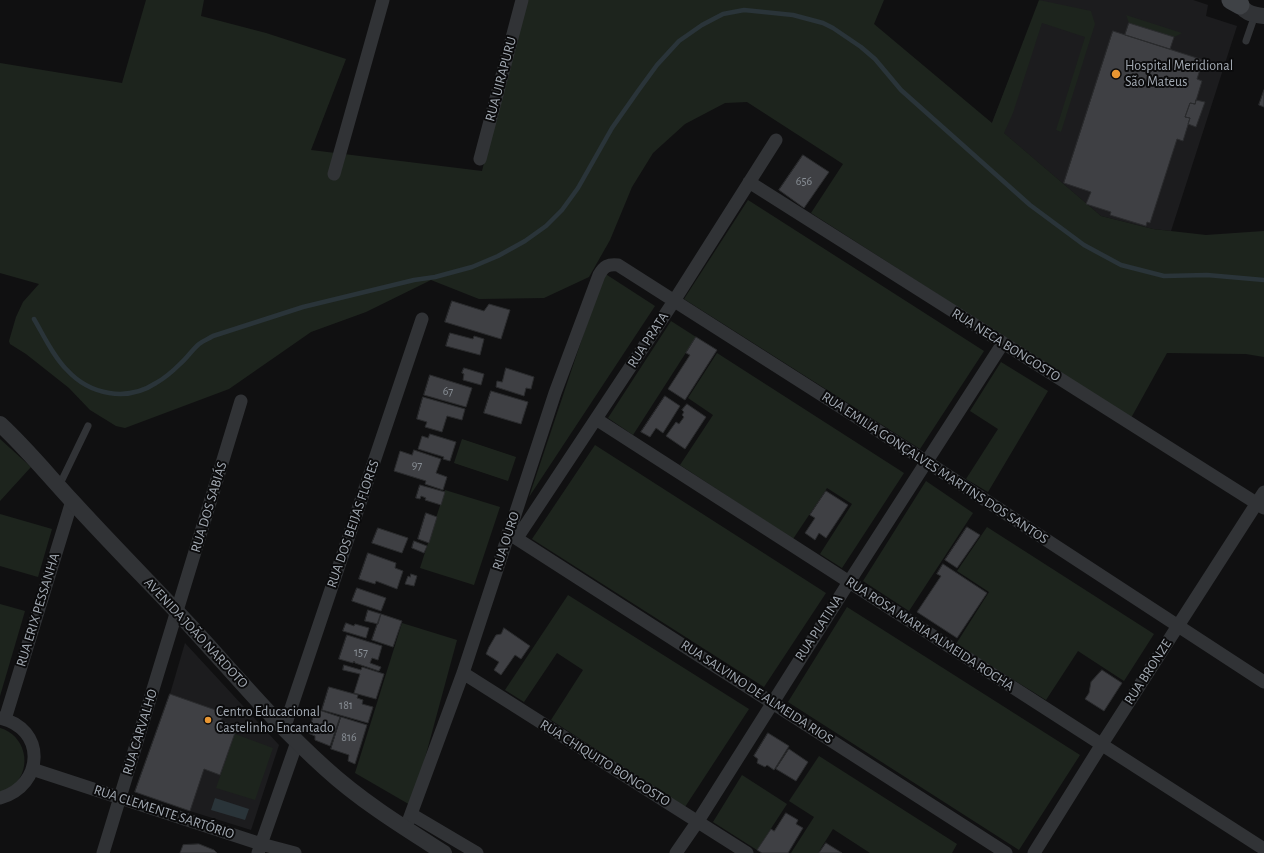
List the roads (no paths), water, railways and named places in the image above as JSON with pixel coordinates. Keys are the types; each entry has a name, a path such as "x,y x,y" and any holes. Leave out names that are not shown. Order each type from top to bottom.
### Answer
{"street":[{"path":"334,174 383,0"},
{"name":"RUA UIRAPURU","path":"480,159 522,0"},
{"name":"RUA PRATA","path":"513,536 596,419 674,301 776,140"},
{"name":"RUA NECA BONGOSTO","path":"750,182 1003,344 1260,505"},
{"name":"RUA EMILIA GONÇALVES MARTINS DOS SANTOS","path":"604,268 608,265 618,265 927,462 1264,682"},
{"name":"RUA OURO","path":"408,821 513,536 554,393 599,275 604,268"},
{"name":"RUA DOS BEIJAS FLORES","path":"284,729 422,319"},
{"name":"RUA PLATINA","path":"676,853 698,821 772,702 1003,344"},
{"name":"RUA DOS SABIÁS","path":"177,612 241,401"},
{"name":"RUA ROSA MARIA ALMEIDA ROCHA","path":"596,419 1264,849"},
{"name":"AVENIDA JOÃO NARDOTO","path":"0,424 13,436 177,612 284,729 325,769 348,787 408,821 477,853"},
{"name":"RUA BRONZE","path":"1034,853 1178,626 1260,505 1264,492"},
{"name":"RUA ERIX PESSANHA","path":"2,718 72,501"},
{"name":"RUA SALVINO DE ALMEIDA RIOS","path":"513,536 1006,853"},
{"name":"RUA CARVALHO","path":"103,853 177,612"},
{"name":"RUA CHIQUITO BONGOSTO","path":"463,673 747,853"},
{"path":"0,798 16,791 23,785 32,769 34,759 33,748 29,738 23,730 15,723 2,718"},
{"path":"260,849 297,742"},
{"name":"RUA CLEMENTE SARTÓRIO","path":"32,769 120,798 260,849 295,853"},
{"name":"AVENIDA JOÃO NARDOTO","path":"408,821 444,853"}],"lane":[{"path":"1246,41 1251,10"},
{"path":"58,486 88,426"}],"waterway":[{"path":"34,319 57,359 76,379 98,390 121,394 145,389 163,379 183,362 199,344 213,336 303,307 414,280 435,277 472,267 498,256 525,241 546,226 562,210 578,188 612,128 657,65 679,41 702,25 723,14 744,10 793,15 823,23 833,28 861,47 875,59 901,90 1030,205 1084,245 1121,265 1164,276 1207,275 1264,280"}],"place":[{"name":"Hospital Meridional São Mateus","path":"1116,74"},
{"name":"Centro Educacional Castelinho Encantado","path":"208,720"}]}
